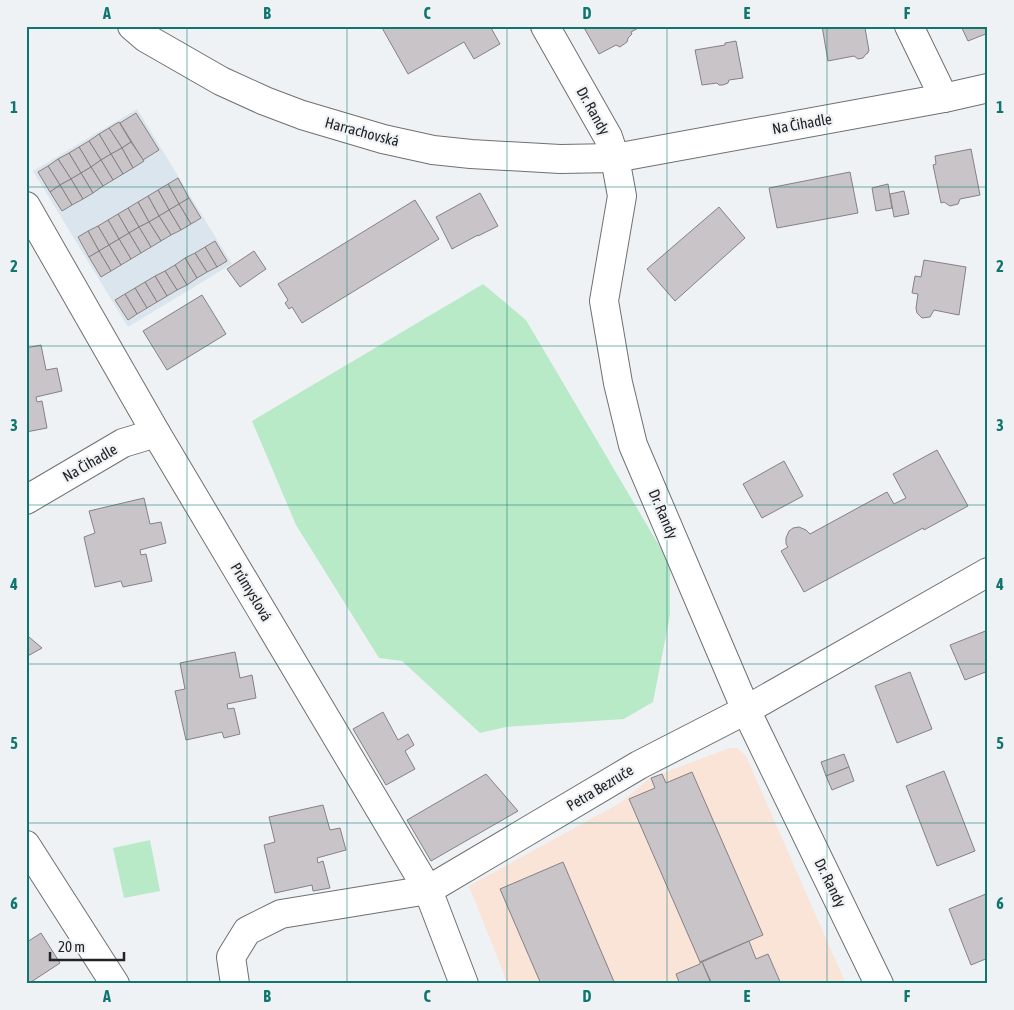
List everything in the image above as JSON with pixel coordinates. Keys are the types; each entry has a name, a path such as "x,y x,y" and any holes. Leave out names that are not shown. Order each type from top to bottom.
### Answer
{"street":[{"name":"Harrachovská","path":"132,26 146,38 221,81 264,101 302,115 383,139 433,150 471,154 560,159 615,158"},
{"name":"Dr. Randy","path":"545,26 608,137 615,158 622,196 604,301 618,383 633,445 746,710 878,984"},
{"path":"909,26 944,98"},
{"name":"Na Čihadle","path":"615,158 944,98 988,88"},
{"name":"Průmyslová","path":"26,206 156,432 428,890 464,984"},
{"name":"Na Čihadle","path":"26,500 122,443 156,432"},
{"name":"Petra Bezruče","path":"235,984 231,957 247,931 281,914 428,890 639,765 746,710 988,572"},
{"path":"26,845 115,984"}],"shaded area":[{"path":"137,109 232,264 128,327 33,171"},
{"path":"730,748 737,748 746,756 846,984 508,984 469,886 620,803 650,778"}],"green space":[{"path":"483,284 526,320 670,564 670,615 653,702 624,719 506,727 480,733 402,661 379,658 296,525 252,421"},
{"path":"150,840 160,891 124,898 113,848"}],"building":[{"path":"381,26 490,26 500,44 474,59 464,42 408,74"},
{"path":"583,26 642,26 631,32 632,34 627,42 620,47 616,45 599,54"},
{"path":"822,26 863,26 865,28 868,53 863,58 858,59 854,56 828,61"},
{"path":"961,26 988,26 988,33 968,41"},
{"path":"736,41 743,78 729,80 728,83 723,85 717,83 702,85 695,50 725,45 725,43"},
{"path":"136,113 159,150 143,160 120,123"},
{"path":"119,122 131,142 122,148 109,128"},
{"path":"109,128 122,148 111,154 99,134"},
{"path":"99,134 111,154 101,160 89,141"},
{"path":"89,141 101,160 91,167 79,147"},
{"path":"131,142 144,161 133,168 122,148"},
{"path":"79,147 91,167 81,173 69,153"},
{"path":"122,148 133,168 123,174 111,154"},
{"path":"971,149 980,195 960,199 958,204 950,206 944,202 941,203 933,165 936,164 935,156"},
{"path":"69,153 81,173 71,179 58,159"},
{"path":"111,154 123,174 113,180 101,160"},
{"path":"58,159 71,179 60,185 48,166"},
{"path":"101,160 113,180 103,186 91,167"},
{"path":"48,166 60,185 50,192 38,172"},
{"path":"91,167 103,186 93,193 81,173"},
{"path":"850,172 858,213 777,228 769,188"},
{"path":"81,173 93,193 83,199 71,179"},
{"path":"178,178 189,198 179,204 168,184"},
{"path":"71,179 83,199 72,205 60,185"},
{"path":"168,184 179,204 169,210 158,190"},
{"path":"888,184 892,208 876,211 872,188"},
{"path":"60,185 72,205 62,211 50,192"},
{"path":"158,190 169,210 159,216 148,196"},
{"path":"904,191 909,214 894,217 890,194"},
{"path":"480,193 498,226 452,249 436,217"},
{"path":"148,196 159,216 149,222 138,202"},
{"path":"189,198 201,218 191,224 179,204"},
{"path":"415,200 439,239 302,323 292,307 289,309 285,303 288,300 278,284"},
{"path":"138,202 149,222 139,227 128,208"},
{"path":"179,204 191,224 181,230 169,210"},
{"path":"719,207 745,238 675,301 647,269"},
{"path":"128,208 139,227 129,233 118,214"},
{"path":"169,210 181,230 171,235 159,216"},
{"path":"118,214 129,233 119,239 108,220"},
{"path":"159,216 171,235 161,241 149,222"},
{"path":"108,220 119,239 109,245 98,226"},
{"path":"149,222 161,241 151,247 139,227"},
{"path":"98,226 109,245 99,251 88,231"},
{"path":"139,227 151,247 141,253 129,233"},
{"path":"88,231 99,251 89,257 78,237"},
{"path":"129,233 141,253 131,259 119,239"},
{"path":"119,239 131,259 121,265 109,245"},
{"path":"215,241 227,261 217,267 205,247"},
{"path":"109,245 121,265 111,271 99,251"},
{"path":"205,247 217,267 207,272 195,253"},
{"path":"99,251 111,271 101,277 89,257"},
{"path":"254,251 266,269 240,287 227,269"},
{"path":"195,253 207,272 197,278 185,258"},
{"path":"185,258 197,278 187,285 175,265"},
{"path":"924,260 966,267 959,315 934,310 930,317 922,318 917,313 918,294 912,293 915,276 921,277"},
{"path":"175,265 187,285 177,290 165,271"},
{"path":"165,271 177,290 167,296 155,276"},
{"path":"155,276 167,296 157,302 145,282"},
{"path":"145,282 157,302 147,308 135,288"},
{"path":"135,288 147,308 137,314 125,294"},
{"path":"125,294 137,314 128,320 115,300"},
{"path":"202,295 226,334 167,370 143,331"},
{"path":"41,345 46,370 57,368 62,391 36,397 37,402 42,401 47,428 26,432 26,348"},
{"path":"937,450 968,506 804,592 781,551 788,547 786,538 789,531 799,527 810,534 887,492 894,504 906,498 893,474"},
{"path":"784,461 803,496 762,518 743,484"},
{"path":"144,498 150,524 161,522 166,543 140,550 141,555 146,554 152,581 123,587 121,581 95,587 84,537 95,533 89,511"},
{"path":"988,630 988,671 965,680 950,645"},
{"path":"29,637 42,648 26,657 26,639"},
{"path":"235,652 240,678 252,675 256,698 227,704 228,709 234,708 240,734 224,738 222,732 186,740 175,691 185,689 180,663"},
{"path":"910,672 932,729 897,743 875,686"},
{"path":"383,712 398,740 408,734 414,745 405,751 415,769 386,785 353,729"},
{"path":"844,754 849,767 826,776 821,762"},
{"path":"849,767 854,781 832,790 826,776"},
{"path":"944,771 975,851 937,866 906,786"},
{"path":"692,772 763,935 700,962 629,799 655,788 651,778 662,774 666,783"},
{"path":"486,774 518,811 431,861 407,820"},
{"path":"323,805 330,830 340,828 346,850 317,858 318,863 323,861 330,888 313,891 312,885 275,893 264,845 275,842 269,817"},
{"path":"563,862 615,984 541,984 500,889"},
{"path":"986,894 988,899 988,958 971,965 949,909"},
{"path":"41,933 60,963 26,984 26,942"},
{"path":"749,941 756,959 768,954 781,984 712,984 702,962"},
{"path":"702,962 710,981 704,984 675,984 679,982 676,974 700,964"}]}
